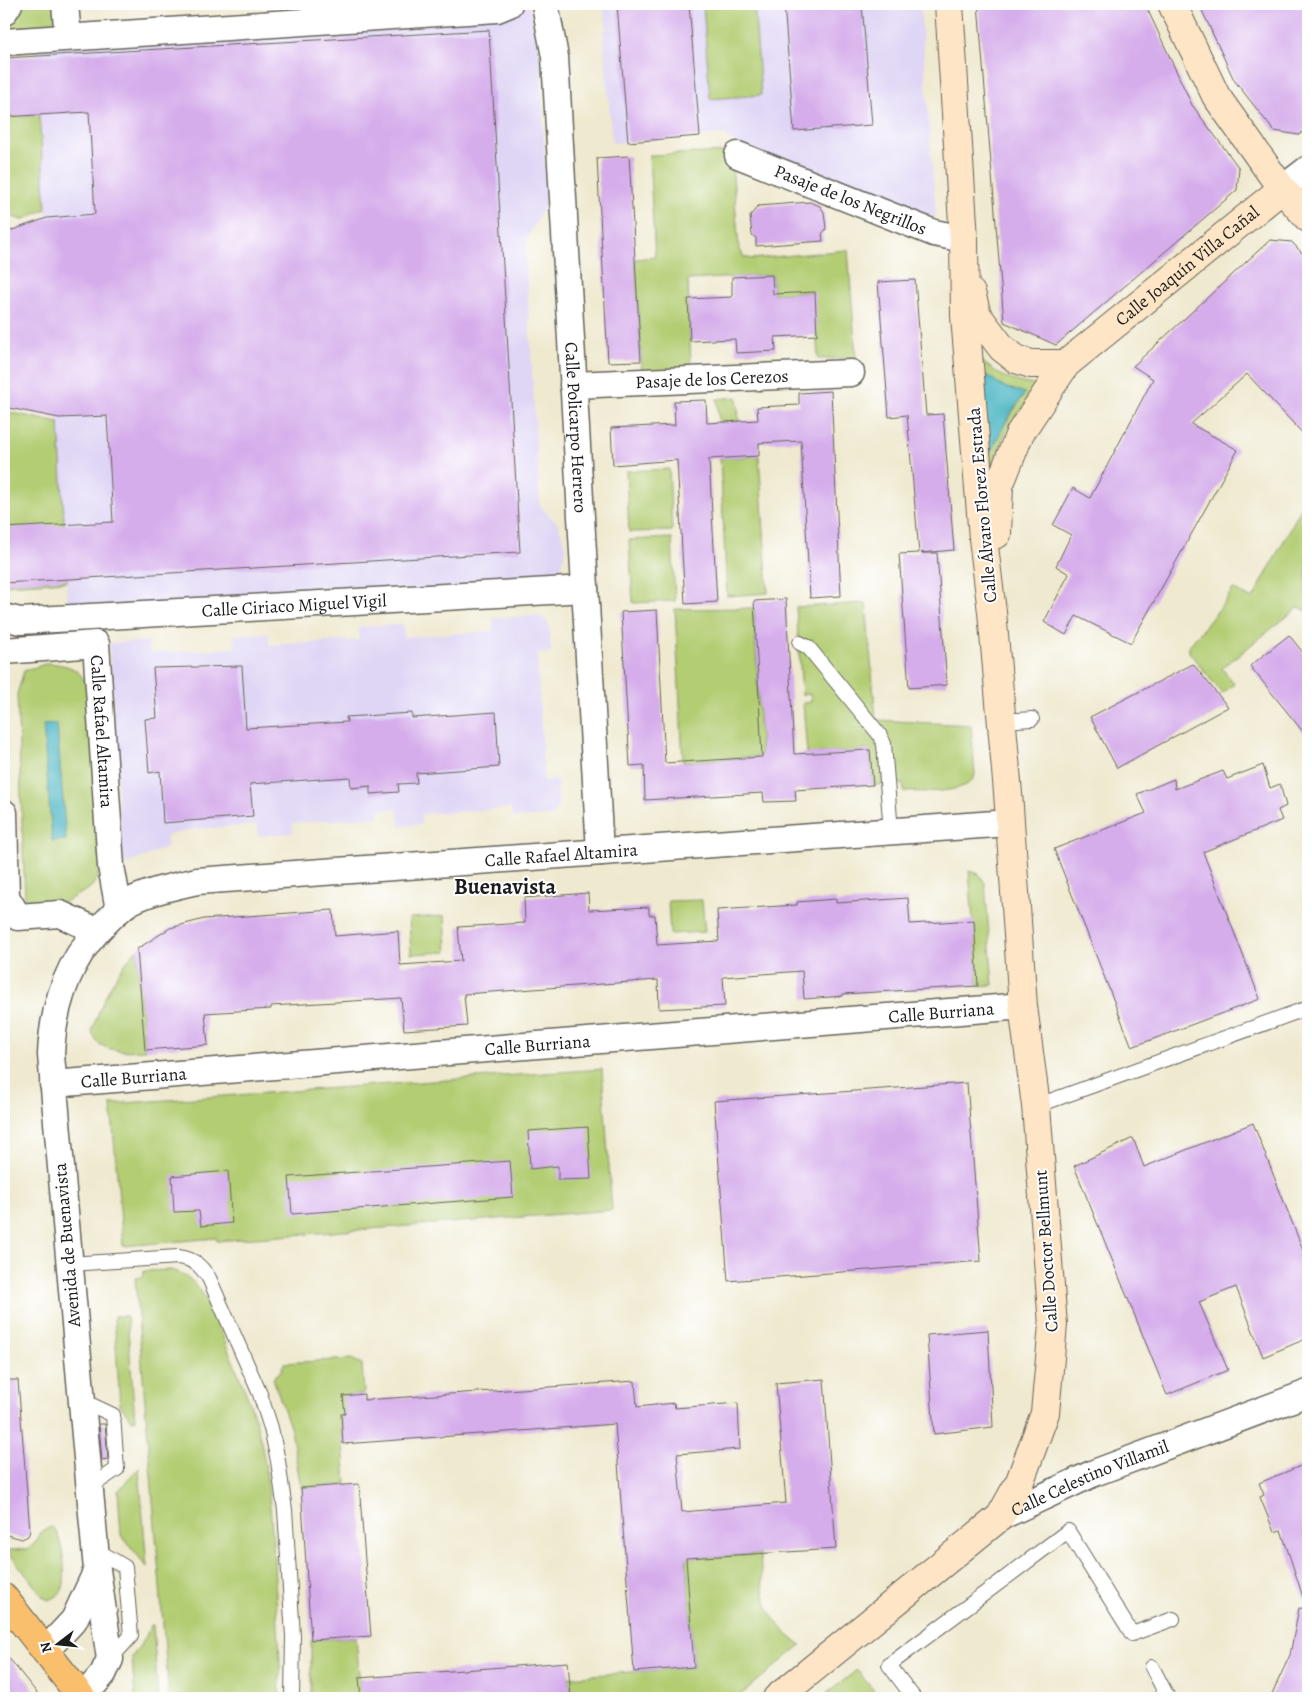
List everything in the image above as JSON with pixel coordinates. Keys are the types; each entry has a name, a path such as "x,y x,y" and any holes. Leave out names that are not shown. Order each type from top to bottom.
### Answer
{"highway":[{"path":"4,1598 82,1698"}],"main road":[{"name":"Calle Álvaro Florez Estrada","path":"949,4 966,274 965,316 983,538 992,612 1023,1006"},
{"path":"1172,4 1216,96 1282,189 1308,218"},
{"name":"Calle Joaquín Villa Cañal","path":"992,612 999,486 1020,432 1066,364 1282,189"},
{"path":"966,274 976,315 1002,348 1016,359 1032,364 1066,364"},
{"name":"Calle Doctor Bellmunt","path":"1000,1517 1020,1481 1045,1413 1053,1325 1036,1106 1023,1006"},
{"name":"Calle Celestino Villamil","path":"777,1698 1000,1517"}],"street":[{"path":"4,12 9,4"},
{"path":"65,4 68,38"},
{"path":"4,42 497,9 509,4"},
{"name":"Calle Policarpo Herrero","path":"546,4 555,56 600,852"},
{"name":"Pasaje de los Negrillos","path":"738,155 934,233 964,240"},
{"name":"Calle Joaquín Villa Cañal","path":"1282,189 1308,169"},
{"name":"Pasaje de los Cerezos","path":"573,386 851,373"},
{"name":"Calle Ciriaco Miguel Vigil","path":"4,617 20,621 585,590"},
{"name":"Calle Rafael Altamira","path":"4,651 96,644 112,866 119,910"},
{"path":"4,813 5,897 18,917 60,914 96,931"},
{"name":"Calle Rafael Altamira","path":"96,931 131,902 164,888 197,881 1009,824"},
{"name":"Avenida de Buenavista","path":"82,1698 103,1674 110,1658 96,1559 89,1488 53,1084 52,1028 57,1003 67,976 80,953 96,931"},
{"name":"Calle Burriana","path":"53,1084 1023,1006"},
{"name":"Calle Celestino Villamil","path":"1000,1517 1094,1473 1308,1393"},
{"path":"45,1651 74,1620 96,1559"}],"lane":[{"path":"800,643 808,646 879,734 884,744 891,832"},
{"path":"1001,721 1032,719"},
{"path":"1036,1106 1302,1010"},
{"path":"69,1264 178,1257 190,1259 198,1263 209,1278 260,1394 272,1428 285,1510 293,1636 292,1698"},
{"path":"914,1698 889,1665 1068,1532 1132,1634 1173,1619"},
{"path":"1152,1667 1168,1698"}],"shaded area":[{"path":"529,4 541,60 546,193 544,207 528,236 525,249 540,506 558,524 566,547 561,569 544,582 68,609 35,41"},
{"path":"603,4 920,4 936,216 921,220 727,139 726,134 612,143 603,31 607,29"},
{"path":"536,615 544,618 549,624 551,653 537,654 544,781 557,780 558,806 553,816 512,818 511,808 421,814 421,824 400,826 397,809 379,810 379,817 292,823 293,833 258,836 257,825 193,829 166,836 168,847 122,866 109,643 149,641 150,653 235,648 234,635 269,633 269,645 359,640 359,627 403,624 404,637 493,631 493,618"}],"green space":[{"path":"4,4 54,4 57,34 4,38"},
{"path":"703,4 754,4 761,95 710,99"},
{"path":"39,115 46,209 22,220 4,214 4,117"},
{"path":"731,152 739,248 744,257 752,259 848,250 856,358 818,359 814,292 773,294 772,275 688,280 691,373 642,375 635,259 655,257 649,155"},
{"path":"974,354 1003,376 1018,382 1038,385 1006,432 985,487","holes":["978,370 1004,387 1025,393 999,433"]},
{"path":"737,397 739,421 719,422 717,399"},
{"path":"4,411 59,423 67,581 4,585"},
{"path":"759,456 768,593 727,596 720,458"},
{"path":"669,469 672,531 629,532 626,471"},
{"path":"1308,495 1308,570 1306,573 1308,612 1299,607 1222,668 1234,684 1222,694 1189,652 1189,646 1233,589 1253,599"},
{"path":"672,538 675,601 633,603 629,540"},
{"path":"866,603 876,720 971,725 975,775 964,786 944,791 904,792 903,784 873,785 870,750 807,754 803,703 811,702 810,694 802,695 796,607"},
{"path":"754,608 761,756 683,762 675,609"},
{"path":"48,663 63,665 78,672 89,689 100,868 97,880 89,889 55,907 37,909 25,900 17,694 24,671"},
{"path":"969,871 979,874 985,883 993,985 978,986"},
{"path":"702,900 705,932 670,934 668,901"},
{"path":"445,916 447,952 411,954 409,918"},
{"path":"137,949 145,1050 113,1050 99,1044 92,1031 110,987"},
{"path":"602,1069 612,1210 217,1241 216,1238 123,1246 111,1104"},
{"path":"170,1270 180,1273 197,1286 209,1305 244,1387 258,1428 267,1479 271,1518 279,1647 279,1698 169,1698 135,1278 143,1277 144,1271"},
{"path":"114,1316 127,1316 135,1420 132,1420 120,1405"},
{"path":"351,1359 362,1364 364,1394 344,1396 345,1414 341,1415 346,1485 301,1488 291,1430 273,1378 281,1371 284,1363"},
{"path":"139,1468 147,1567 121,1535 118,1491"},
{"path":"52,1527 59,1537 61,1546 64,1582 61,1592 49,1600 44,1598 8,1550 28,1549 35,1543 42,1531"},
{"path":"760,1554 762,1583 767,1606 779,1625 801,1645 737,1698 571,1698 569,1677 694,1667 686,1558"},
{"path":"151,1625 153,1625 158,1698 135,1698 132,1657"},
{"path":"356,1637 361,1698 311,1698 311,1640"},
{"path":"857,1670 880,1698 821,1698"}],"water":[{"path":"978,369 1004,387 1025,393 1010,414 990,453 984,450"},
{"path":"57,724 66,840 52,841 43,725"}],"building":[{"path":"617,4 689,4 700,136 628,142"},
{"path":"784,4 862,4 872,125 794,131"},
{"path":"978,4 1145,4 1192,105 1239,168 1237,190 1056,345 1004,322"},
{"path":"1199,4 1308,4 1308,127 1299,135 1274,131 1234,80"},
{"path":"489,30 520,552 4,583 4,528 113,522 107,416 59,418 4,407 4,233 47,218 95,214 89,112 4,117 4,58"},
{"path":"629,156 641,361 608,362 597,158"},
{"path":"810,202 820,206 824,212 826,229 822,234 823,241 756,246 756,238 752,235 750,216 758,206"},
{"path":"1270,240 1292,242 1308,260 1308,439 1247,374 1191,424 1238,450 1131,643 1076,616 1066,635 1044,622 1069,574 1056,566 1071,535 1053,525 1073,488 1090,498 1153,379 1133,366"},
{"path":"772,275 773,294 815,292 817,335 775,337 776,351 736,353 735,339 690,341 688,299 732,297 732,277"},
{"path":"915,280 926,415 943,414 954,550 921,553 937,553 947,685 909,688 899,554 919,553 907,415 889,417 878,282"},
{"path":"831,391 841,596 810,598 801,441 759,443 759,456 709,459 717,602 685,604 677,460 613,465 611,428 675,425 674,401 706,400 707,423 758,420 757,407 799,405 799,393"},
{"path":"786,599 794,754 870,750 873,785 795,790 796,801 764,802 763,793 645,800 644,765 630,766 621,612 657,610 665,763 762,757 754,601"},
{"path":"1289,635 1308,659 1308,738 1250,666"},
{"path":"1193,664 1228,707 1117,768 1090,717"},
{"path":"242,666 246,728 347,722 346,717 412,713 412,718 496,712 499,767 416,773 417,783 398,784 399,792 370,794 370,786 351,788 350,777 250,784 253,816 163,823 160,771 149,773 145,719 157,718 153,668"},
{"path":"1263,765 1270,788 1280,784 1286,806 1278,810 1282,820 1203,852 1260,999 1132,1047 1054,849 1146,813 1137,794 1174,779 1175,789 1223,771 1227,779"},
{"path":"588,893 589,910 649,907 649,915 655,915 657,945 719,941 717,910 797,905 797,902 836,899 836,903 908,898 910,924 974,920 978,986 843,994 843,996 804,999 802,971 723,977 725,1006 659,1009 658,980 464,994 467,1026 404,1030 401,998 271,1006 271,1009 205,1013 208,1045 145,1050 137,949 170,928 204,919 333,910 335,936 398,931 400,965 461,961 458,927 525,923 524,898"},
{"path":"967,1083 981,1261 728,1281 714,1101"},
{"path":"1253,1123 1308,1263 1308,1338 1263,1357 1236,1287 1199,1302 1228,1370 1167,1395 1074,1166 1133,1138 1144,1167"},
{"path":"588,1127 591,1179 558,1180 558,1166 530,1169 528,1131"},
{"path":"510,1161 513,1197 292,1214 289,1177"},
{"path":"228,1171 232,1223 201,1226 199,1211 174,1212 172,1176"},
{"path":"988,1330 993,1427 934,1434 927,1335"},
{"path":"824,1379 836,1549 686,1558 694,1667 634,1672 615,1424 343,1444 341,1414 345,1414 343,1396 364,1394 364,1400 635,1381 637,1407 674,1403 675,1408 738,1403 740,1449 677,1454 682,1512 786,1503 776,1383"},
{"path":"4,1380 18,1380 30,1531 28,1536 22,1539 4,1534"},
{"path":"99,1424 105,1424 108,1459 102,1460"},
{"path":"1308,1463 1308,1600 1304,1600 1281,1530 1274,1532 1260,1497 1264,1495 1259,1483"},
{"path":"359,1484 371,1636 311,1640 301,1488"},
{"path":"1299,1608 1308,1609 1308,1698 1270,1698 1290,1655"},
{"path":"4,1652 41,1698 4,1698"},
{"path":"568,1662 571,1698 361,1698 359,1678"}],"district":[{"name":"Buenavista","path":"505,887"}]}
